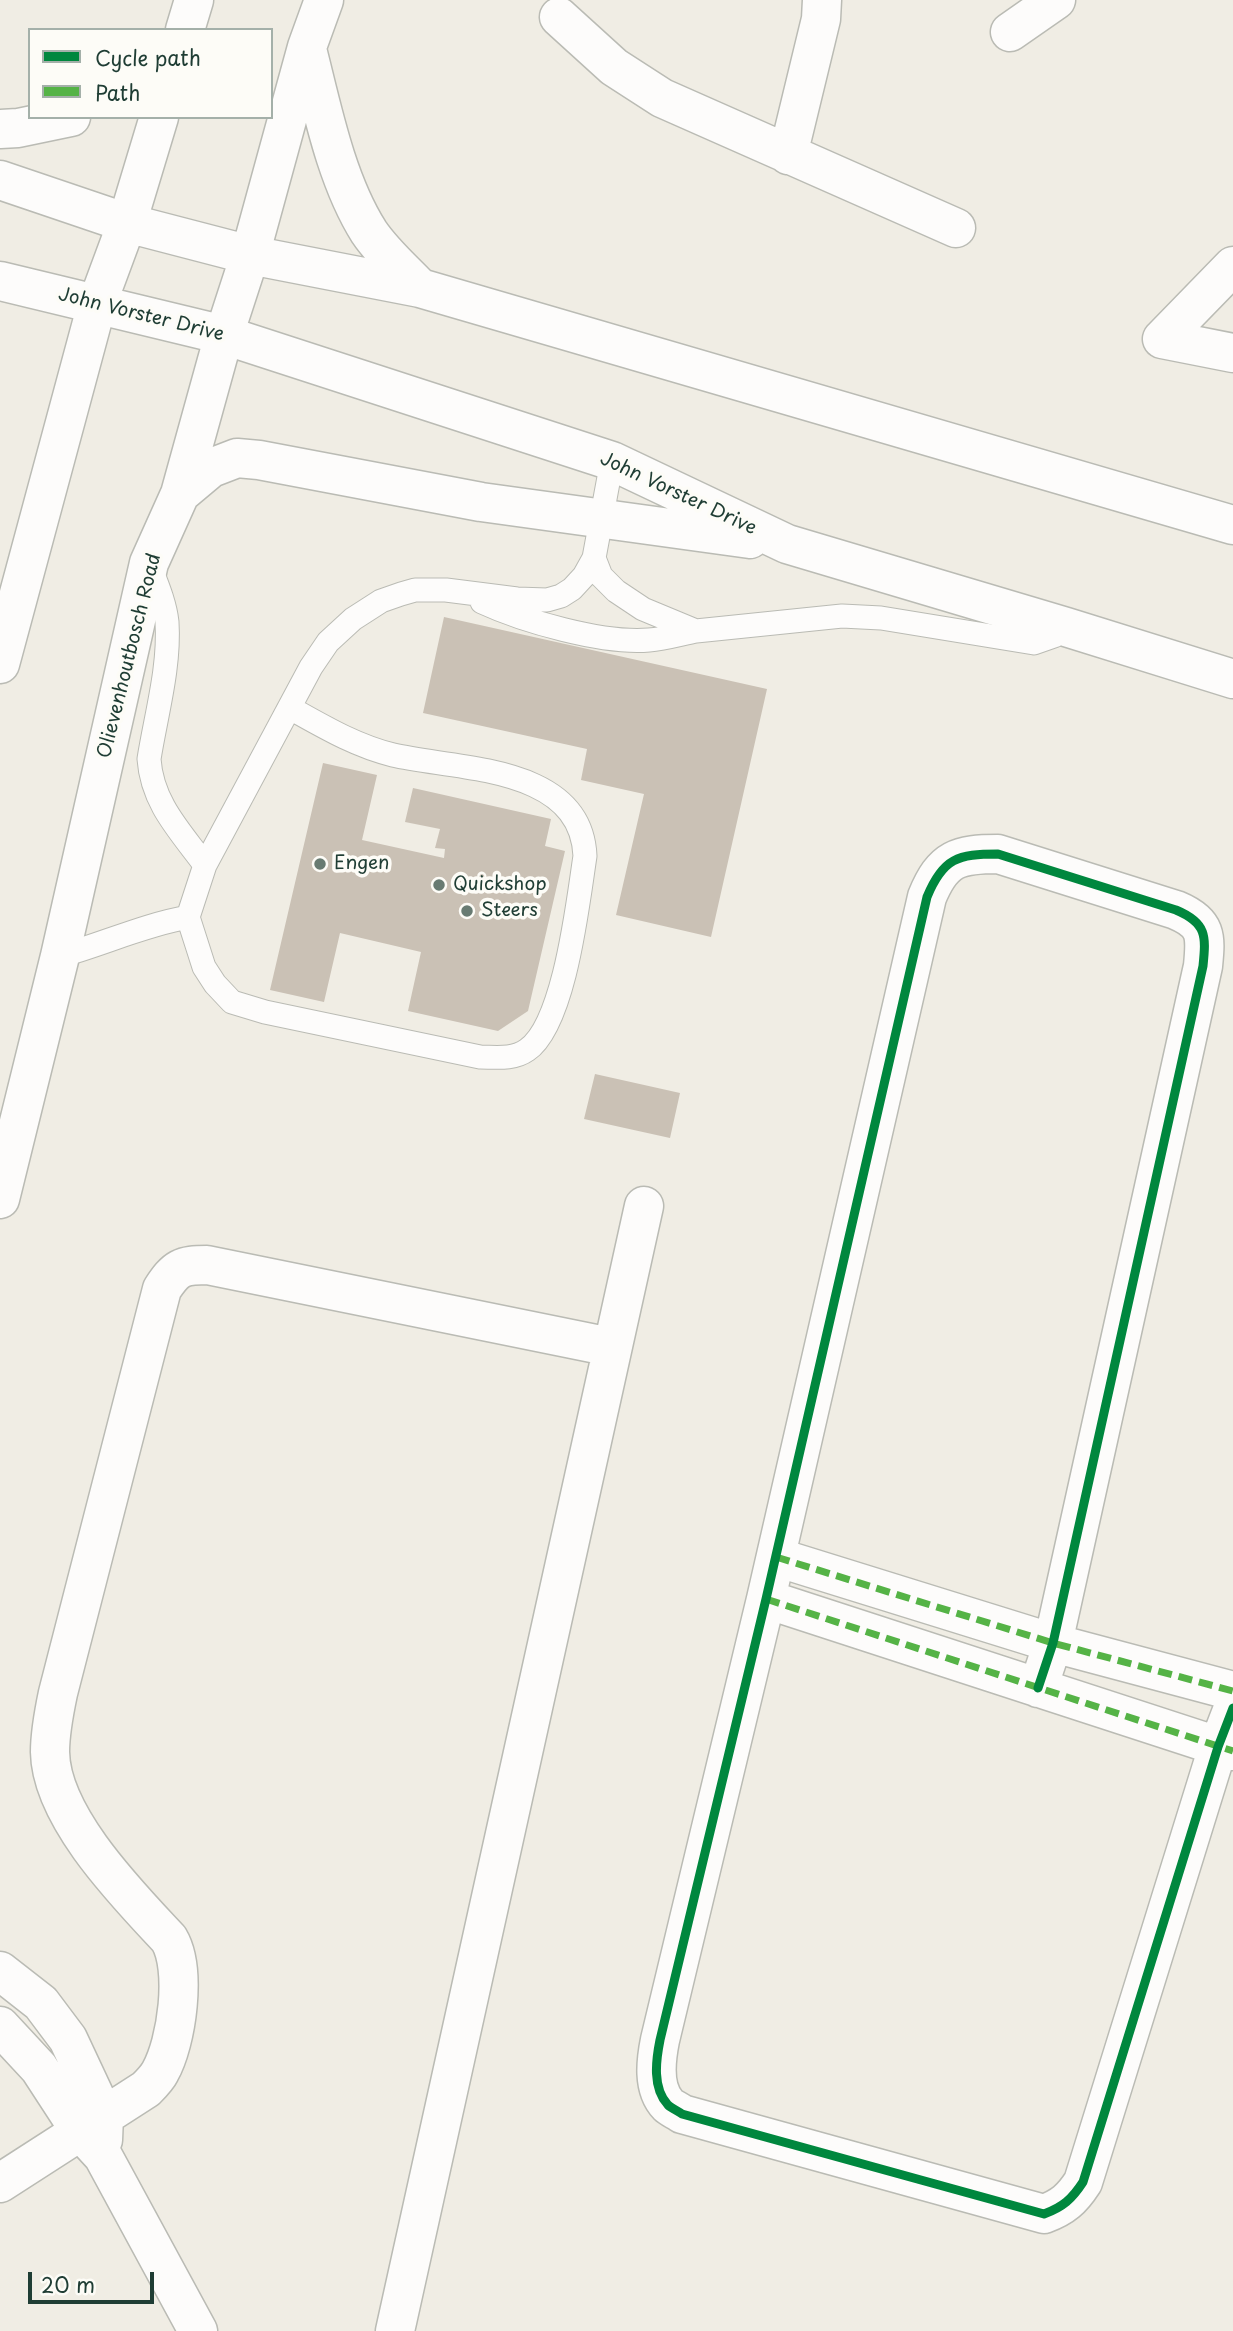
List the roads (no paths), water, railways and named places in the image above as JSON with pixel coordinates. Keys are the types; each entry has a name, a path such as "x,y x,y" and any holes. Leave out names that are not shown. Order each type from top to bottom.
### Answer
{"street":[{"path":"186,28 194,0"},
{"name":"Olievenhoutbosch Road","path":"0,1199 60,956 149,563 180,494 307,47 324,0"},
{"path":"788,156 821,19 822,0"},
{"path":"1010,32 1056,0"},
{"path":"559,17 614,67 662,98 956,228"},
{"path":"307,47 327,127 369,232 420,288"},
{"path":"0,129 61,119"},
{"path":"0,664 97,304 127,223 158,119"},
{"path":"0,180 127,223 250,255 420,288 1233,525"},
{"path":"1233,266 1162,339 1233,353"},
{"name":"John Vorster Drive","path":"0,281 224,335 612,460 787,544 1066,626 1233,679"},
{"path":"180,494 211,468 237,458 481,502 787,544"},
{"path":"1038,1688 1053,1643 1203,966 1205,946 1202,930 1193,917 998,854 968,854 952,862 936,877 927,897 766,1600 657,2056 659,2087 667,2104 682,2114 1044,2214 1060,2208 1072,2199 1083,2182 1226,1749 1233,1708"},
{"path":"395,2331 644,1206"},
{"path":"0,2183 95,2134 146,2089 159,2074 168,2052 174,2024 179,1990 178,1960 169,1939 107,1871 85,1839 55,1780 50,1753 58,1693 166,1282 181,1267 207,1265 611,1348"},
{"path":"776,1557 1053,1643 1233,1691"},
{"path":"766,1600 1226,1749"},
{"path":"0,1971 41,2003 68,2039 95,2134 198,2331"},
{"path":"0,2026 95,2134"}],"lane":[{"path":"290,708 339,736 364,746 393,755 495,772 552,794 566,806 584,840 585,856 570,954 550,1017 540,1037 528,1050 514,1057 480,1057 265,1012 232,1002 204,967 188,917 205,865 226,822 290,708 300,684 328,642 381,601 415,590 446,590 517,599 547,600 561,596 578,584 594,558 612,460"},
{"path":"594,558 601,576 615,592 643,609 696,631"},
{"path":"149,563 165,607 167,624 166,654 149,759 150,775 160,804 205,865"},
{"path":"463,593 506,613 582,634 648,640 696,631 855,617 881,618 1034,643 1054,636 1066,626"},
{"path":"60,956 96,946 157,923 188,917"}],"place":[{"name":"Engen","path":"320,864"},
{"name":"Quickshop","path":"439,885"},
{"name":"Steers","path":"467,911"}]}
